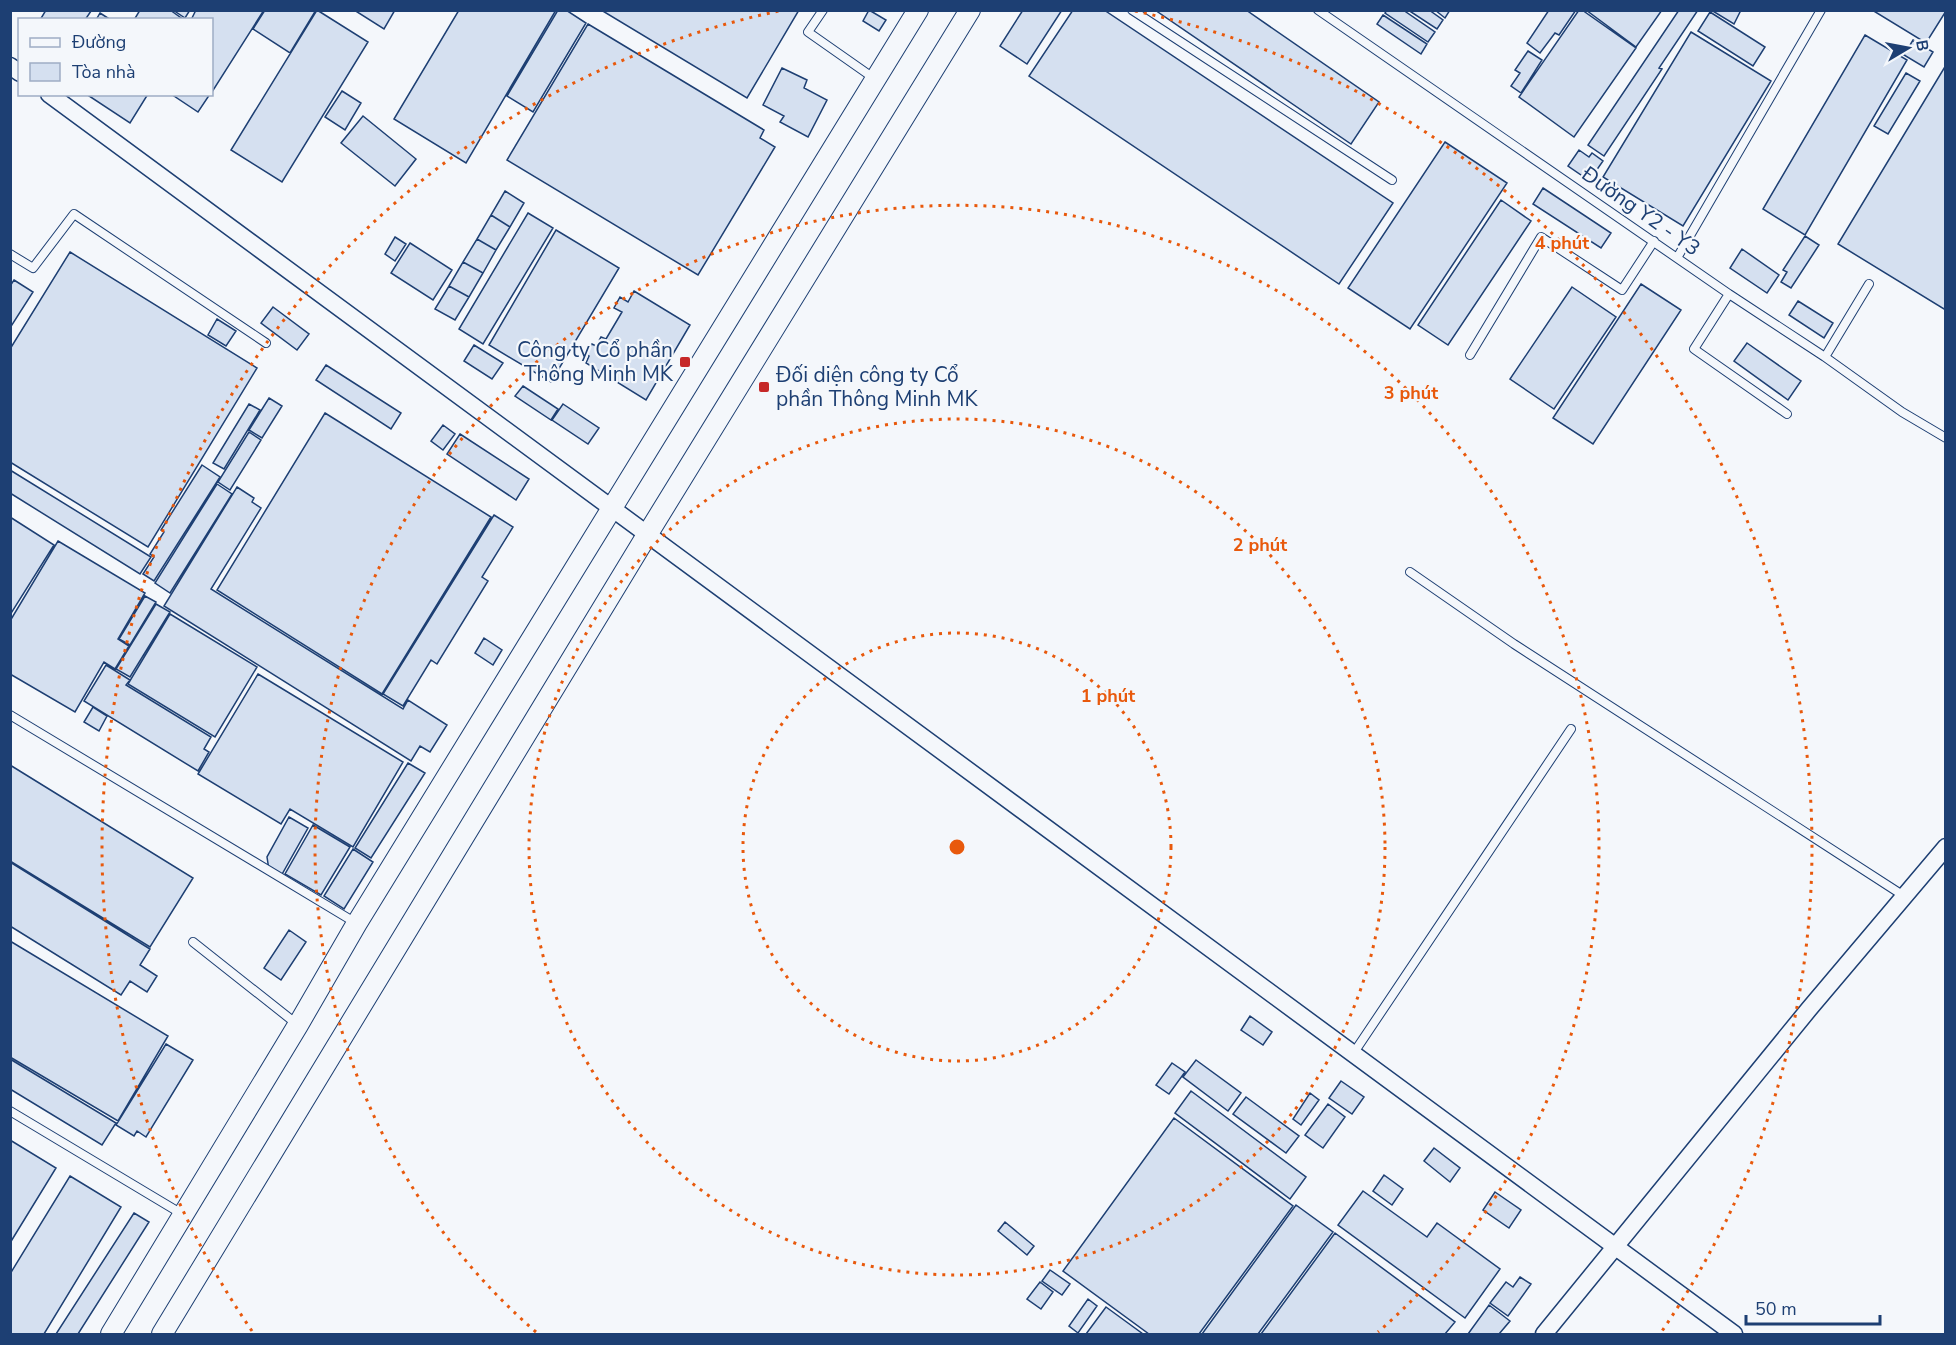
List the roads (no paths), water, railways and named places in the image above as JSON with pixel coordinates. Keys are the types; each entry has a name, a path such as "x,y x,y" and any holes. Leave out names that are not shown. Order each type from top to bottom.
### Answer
{"street":[{"path":"111,1335 357,923 918,10"},
{"path":"162,1335 646,535 970,10"},
{"path":"52,96 1734,1335"},
{"path":"1544,1335 1809,1008 1946,847"}],"lane":[{"path":"823,10 808,32 875,79"},
{"path":"1132,10 1392,180"},
{"name":"Đường Y2 - Y3","path":"1318,10 1902,412 1946,438"},
{"path":"1677,258 1821,10"},
{"path":"10,254 33,268 74,214 266,343"},
{"path":"1470,356 1541,237 1622,290 1654,242"},
{"path":"1825,357 1869,284"},
{"path":"1729,294 1694,349 1787,414"},
{"path":"1410,572 1514,644 1904,896"},
{"path":"10,716 357,923"},
{"path":"1353,1054 1571,729"},
{"path":"193,942 298,1025"},
{"path":"10,1111 183,1214"}],"place":[{"name":"Công ty Cổ phần Thông Minh MK","path":"685,362"},
{"name":"Đối diện công ty Cổ phần Thông Minh MK","path":"764,387"}]}
